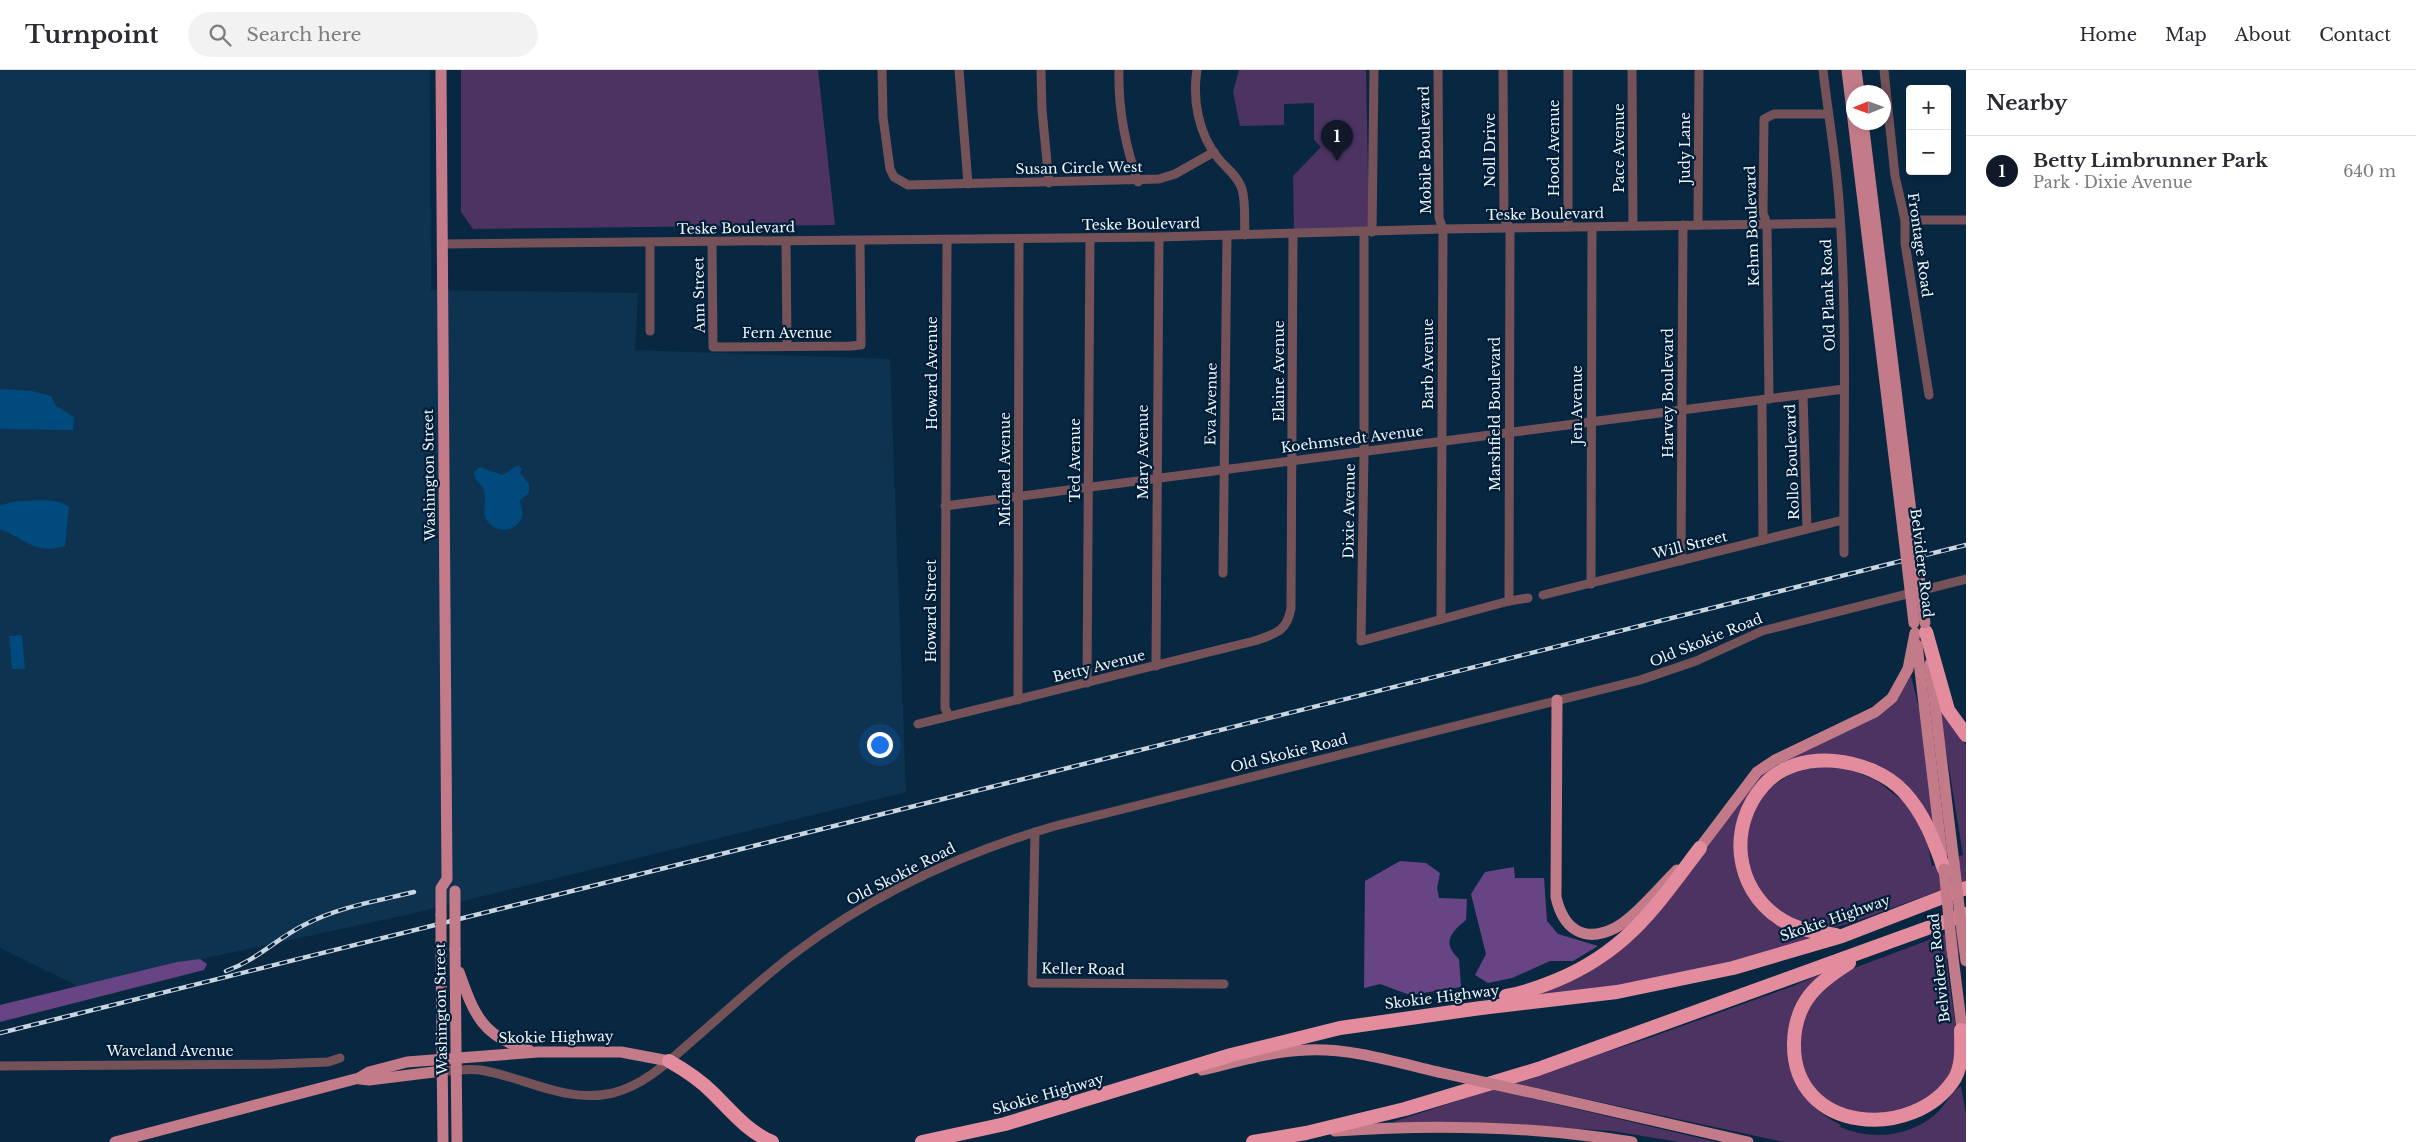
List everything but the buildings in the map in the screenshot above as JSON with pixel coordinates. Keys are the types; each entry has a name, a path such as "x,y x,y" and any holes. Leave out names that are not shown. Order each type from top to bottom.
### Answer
{"highway":[{"path":"1920,628 1948,710 1966,735"},
{"path":"1842,936 1803,930 1779,918 1764,906 1746,880 1740,855 1742,826 1751,804 1764,785 1774,777 1791,767 1827,761 1848,762 1886,777 1903,791 1922,814 1949,866"},
{"path":"1340,1028 1400,1012 1524,993 1578,971 1612,950 1644,922 1700,848"},
{"name":"Skokie Highway","path":"922,1142 1005,1124 1231,1055 1340,1028 1657,985 1751,963 1842,936 1966,888"},
{"path":"1253,1142 1405,1109 1538,1069 1876,947 1964,919"},
{"path":"1876,947 1821,981 1805,1001 1794,1028 1794,1056 1799,1074 1809,1094 1822,1108 1854,1125 1883,1129 1900,1126 1924,1117 1938,1104 1956,1078 1961,1058 1961,1030"},
{"path":"670,1061 684,1069 712,1092 745,1126 772,1142"}],"main road":[{"name":"Washington Street","path":"441,70 447,879 441,888 443,1138"},
{"name":"Belvidere Road","path":"1847,70 1908,529"},
{"path":"1856,70 1858,85"},
{"name":"Belvidere Road","path":"1864,130 1908,529 1949,866 1952,949 1966,1059"},
{"path":"1557,700 1556,897 1560,913 1569,926 1580,933 1599,934 1616,927 1700,848 1757,772 1775,760 1876,712 1892,698 1908,669 1920,628"},
{"name":"Belvidere Road","path":"1949,866 1964,919 1966,961"},
{"name":"Washington Street","path":"447,879 454,886 455,891 457,1138"},
{"path":"1964,919 1966,936"},
{"path":"455,962 469,1003 482,1024 506,1042 538,1052"},
{"path":"1137,1085 1275,1053 1306,1050 1360,1054 1748,1142"},
{"name":"Skokie Highway","path":"359,1078 369,1072 407,1062 538,1052 621,1052 670,1061"},
{"path":"115,1142 359,1078 369,1080 442,1071"},
{"path":"1306,1132 1380,1128 1550,1130 1632,1142"}],"street":[{"name":"Susan Circle West","path":"882,70 886,150 894,177 908,185 1138,182 1159,179 1175,174 1214,152"},
{"path":"959,70 968,184"},
{"path":"1041,70 1042,110 1049,182"},
{"path":"1119,70 1120,114 1130,160 1138,182"},
{"path":"1197,70 1195,94 1198,114 1214,152 1238,180 1242,189 1245,235"},
{"name":"Dixie Avenue","path":"1374,70 1368,232 1360,641 1441,619"},
{"name":"Mobile Boulevard","path":"1438,70 1439,218 1443,229"},
{"name":"Noll Drive","path":"1503,70 1504,219 1510,228"},
{"name":"Hood Avenue","path":"1568,70 1568,227"},
{"name":"Pace Avenue","path":"1632,70 1633,226"},
{"name":"Judy Lane","path":"1698,70 1698,225"},
{"name":"Old Plank Road","path":"1823,70 1839,203 1841,242 1844,389 1844,553"},
{"name":"Frontage Road","path":"1884,70 1895,176 1905,220 1905,243 1929,394"},
{"name":"Kehm Boulevard","path":"1763,540 1767,224 1763,213 1764,118 1774,114 1828,114"},
{"path":"1905,220 1966,220"},
{"name":"Teske Boulevard","path":"443,244 1159,238 1443,229 1839,223"},
{"name":"Harvey Boulevard","path":"1681,561 1683,226"},
{"name":"Jen Avenue","path":"1590,584 1592,227"},
{"name":"Marshfield Boulevard","path":"1508,601 1510,228"},
{"name":"Barb Avenue","path":"1441,619 1443,229"},
{"name":"Elaine Avenue","path":"1284,627 1288,622 1291,608 1293,234"},
{"name":"Eva Avenue","path":"1223,573 1227,236"},
{"name":"Ted Avenue","path":"1087,683 1090,238"},
{"name":"Mary Avenue","path":"1156,666 1159,238"},
{"name":"Michael Avenue","path":"1018,700 1019,239"},
{"name":"Howard Avenue","path":"945,506 947,240"},
{"path":"786,241 787,346"},
{"name":"Fern Avenue","path":"713,347 861,345 860,241"},
{"name":"Ann Street","path":"712,242 713,347"},
{"path":"650,243 650,330"},
{"name":"Koehmstedt Avenue","path":"945,506 1844,389"},
{"name":"Rollo Boulevard","path":"1804,395 1808,529"},
{"name":"Howard Street","path":"945,506 945,708 949,716"},
{"name":"Will Street","path":"1543,595 1844,520"},
{"name":"Old Skokie Road","path":"442,1071 479,1070 566,1094 595,1095 631,1087 646,1080 670,1061 793,955 838,923 911,881 949,863 1035,832 1640,680 1671,670 1762,631 1966,579"},
{"path":"1441,619 1508,601 1528,598"},
{"name":"Betty Avenue","path":"918,724 1254,641 1271,635 1284,627"},
{"name":"Keller Road","path":"1035,832 1032,983 1224,984"},
{"name":"Waveland Avenue","path":"0,1066 275,1064 328,1062 340,1058"}],"shaded area":[{"path":"0,70 430,70 431,290 638,293 635,350 890,359 906,792 415,913 77,986 0,948"},
{"path":"461,70 818,70 835,225 473,229 461,212"},
{"path":"1239,70 1366,70 1369,229 1294,230 1293,176 1321,147 1314,140 1314,103 1284,104 1284,125 1240,126 1233,92"},
{"path":"0,390 32,391 51,396 56,406 74,417 73,430 0,429"},
{"path":"518,465 522,469 520,473 529,484 529,493 520,500 522,514 520,521 509,529 495,528 487,521 485,516 485,493 474,472 480,467 502,475"},
{"path":"18,501 51,501 69,507 65,546 45,549 31,545 0,529 0,505"},
{"path":"22,635 25,669 12,669 9,636"},
{"path":"1911,676 1922,720 1936,837 1897,784 1815,759 1753,795 1741,878 1812,937 1733,963 1693,972 1612,987 1489,1002 1584,975 1604,963 1626,945 1757,779 1788,759 1873,719 1897,699"},
{"path":"1939,706 1966,745 1966,881 1854,922 1832,928 1807,926 1766,905 1744,864 1748,819 1768,789 1792,773 1818,767 1849,769 1876,780 1904,802 1915,815 1928,846 1932,866 1963,855"},
{"path":"1400,861 1426,863 1440,873 1437,888 1439,898 1467,899 1466,920 1450,938 1451,948 1459,959 1461,987 1410,995 1380,984 1364,988 1365,881"},
{"path":"1514,867 1515,878 1544,878 1547,921 1558,934 1598,946 1573,961 1550,961 1512,978 1488,983 1475,975 1486,954 1471,894 1485,872"},
{"path":"1966,926 1966,951 1946,959 1958,1044 1953,1072 1938,1099 1864,1125 1808,1087 1797,1041 1811,998 1841,973"},
{"path":"200,959 207,964 204,970 0,1022 0,1005 177,962"},
{"path":"1845,964 1806,992 1797,1081 1809,1102 1827,1117 1841,1125 1840,1127 1865,1134 1891,1134 1916,1127 1927,1120 1938,1112 1961,1086 1966,1114 1966,1142 1784,1142 1549,1091 1530,1098 1716,1142 1679,1142 1612,1131 1582,1129 1405,1124 1393,1122 1649,1038 1793,986"}],"railway":[{"path":"0,1033 1966,545"},
{"path":"226,971 247,961 294,931 317,919 358,905 414,892"}],"place":[{"name":"Betty Limbrunner Park","path":"1337,161"}]}
